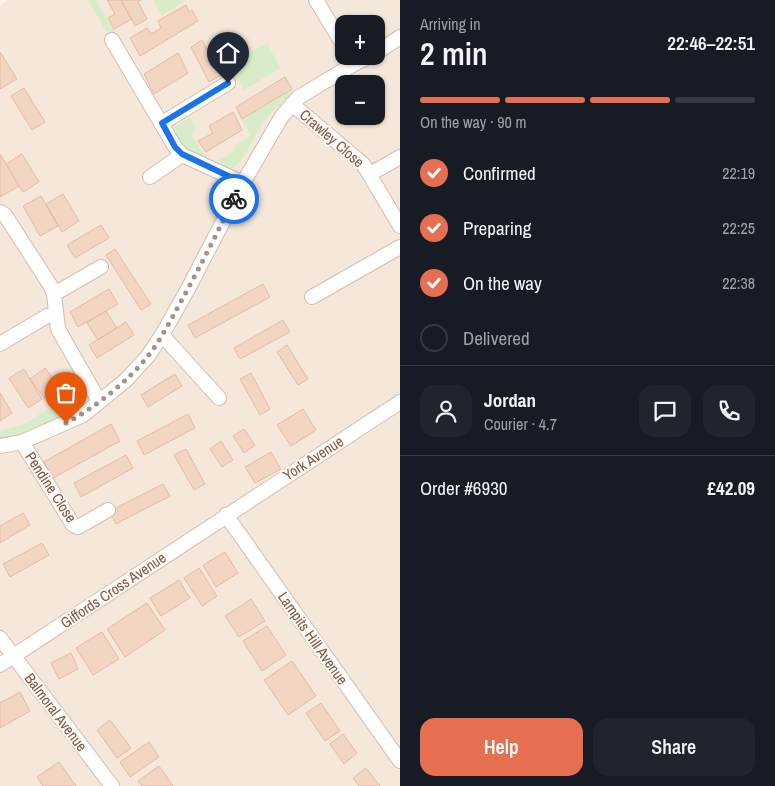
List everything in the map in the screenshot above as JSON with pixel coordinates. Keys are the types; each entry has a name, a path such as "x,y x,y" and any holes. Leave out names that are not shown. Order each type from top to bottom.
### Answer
{"street":[{"path":"316,0 335,31"},
{"path":"385,48 400,37"},
{"path":"112,40 175,147 182,154 243,183"},
{"path":"0,446 22,442 83,414 131,374 148,356 162,335 243,183 282,116 292,104 345,65"},
{"path":"162,123 228,83"},
{"name":"Crawley Close","path":"292,104 355,156 370,174 400,226"},
{"path":"150,177 182,154"},
{"name":"Crawley Close","path":"370,174 400,157"},
{"path":"0,212 5,215 50,285 54,294 58,329 99,401"},
{"path":"312,297 400,247"},
{"path":"54,294 102,267"},
{"path":"0,344 47,316 56,315"},
{"path":"162,335 219,398"},
{"name":"York Avenue","path":"226,515 400,402"},
{"name":"Pendine Close","path":"22,442 73,525 78,527 108,510"},
{"name":"Giffords Cross Avenue","path":"0,664 226,515"},
{"name":"Lampits Hill Avenue","path":"226,515 400,761"},
{"name":"Balmoral Avenue","path":"0,638 112,786"}],"shaded area":[{"path":"8,0 400,0 400,786 0,786 0,5"}],"green space":[{"path":"88,0 96,0 118,38 106,31"},
{"path":"153,0 185,0 162,16"},
{"path":"267,43 280,68 244,90 229,64"},
{"path":"292,89 296,97 277,107 268,115 244,157 230,170 182,155 173,132 178,125 190,117 196,128 191,134 202,152 210,159 219,160 234,151 234,146 251,135 242,119"},
{"path":"77,393 77,407 48,425 0,440 0,431 24,424"}],"building":[{"path":"107,0 121,0 132,19 114,29 108,18 115,14"},
{"path":"121,0 141,0 138,2 147,19 135,26"},
{"path":"186,5 189,12 192,10 198,21 140,56 130,38 147,28 151,34 161,28 158,21"},
{"path":"202,40 221,75 209,82 191,47"},
{"path":"0,52 17,79 0,89"},
{"path":"178,53 188,73 154,94 144,74"},
{"path":"285,77 292,89 242,119 236,107"},
{"path":"24,88 45,122 32,130 11,96"},
{"path":"233,112 242,130 206,152 198,141 213,133 209,126"},
{"path":"0,154 19,186 0,197"},
{"path":"22,154 39,182 23,192 6,164"},
{"path":"63,194 79,221 62,232 46,204"},
{"path":"41,196 58,226 40,236 23,206"},
{"path":"101,225 109,238 75,258 67,245"},
{"path":"115,249 151,304 141,310 106,255"},
{"path":"263,284 270,297 195,338 188,325"},
{"path":"109,289 118,304 78,327 70,312"},
{"path":"106,311 117,328 98,340 87,323"},
{"path":"283,320 290,332 240,359 234,348"},
{"path":"126,322 134,335 97,358 89,345"},
{"path":"287,345 308,379 298,385 277,352"},
{"path":"45,368 64,393 49,404 30,379"},
{"path":"24,369 42,399 28,408 9,378"},
{"path":"251,373 270,409 260,415 240,379"},
{"path":"175,374 182,386 148,407 141,395"},
{"path":"0,393 12,413 0,421"},
{"path":"303,409 316,430 291,446 277,425"},
{"path":"188,414 195,428 144,455 137,441"},
{"path":"111,424 120,441 53,478 44,462"},
{"path":"244,429 255,445 244,453 233,436"},
{"path":"221,441 233,460 222,467 210,449"},
{"path":"186,449 205,484 194,490 174,455"},
{"path":"271,452 281,469 255,483 245,467"},
{"path":"126,455 133,468 81,497 74,483"},
{"path":"163,484 170,496 116,524 110,511"},
{"path":"23,513 30,525 0,543 0,526"},
{"path":"42,543 49,555 10,577 3,564"},
{"path":"225,552 238,573 216,587 203,565"},
{"path":"199,568 217,596 202,606 184,578"},
{"path":"179,580 190,598 161,616 150,598"},
{"path":"251,599 265,621 239,637 225,616"},
{"path":"147,603 165,630 125,657 107,629"},
{"path":"267,626 286,655 262,671 243,641"},
{"path":"102,632 119,659 93,675 76,648"},
{"path":"71,653 78,669 59,679 51,663"},
{"path":"292,661 316,696 288,715 264,680"},
{"path":"20,692 30,711 0,728 0,703"},
{"path":"321,703 340,731 325,741 306,713"},
{"path":"110,720 131,748 117,758 97,730"},
{"path":"343,734 357,753 344,764 330,744"},
{"path":"149,742 159,757 130,777 120,762"},
{"path":"59,762 76,786 43,786 37,777"},
{"path":"159,766 173,786 142,786 138,781"},
{"path":"366,768 380,786 359,786 353,778"}],"way so far":[{"path":"66,423 83,414 126,380 148,356 189,287 234,199"}],"route":[{"path":"228,83 162,123 175,147 182,154 243,183 234,199"}]}
